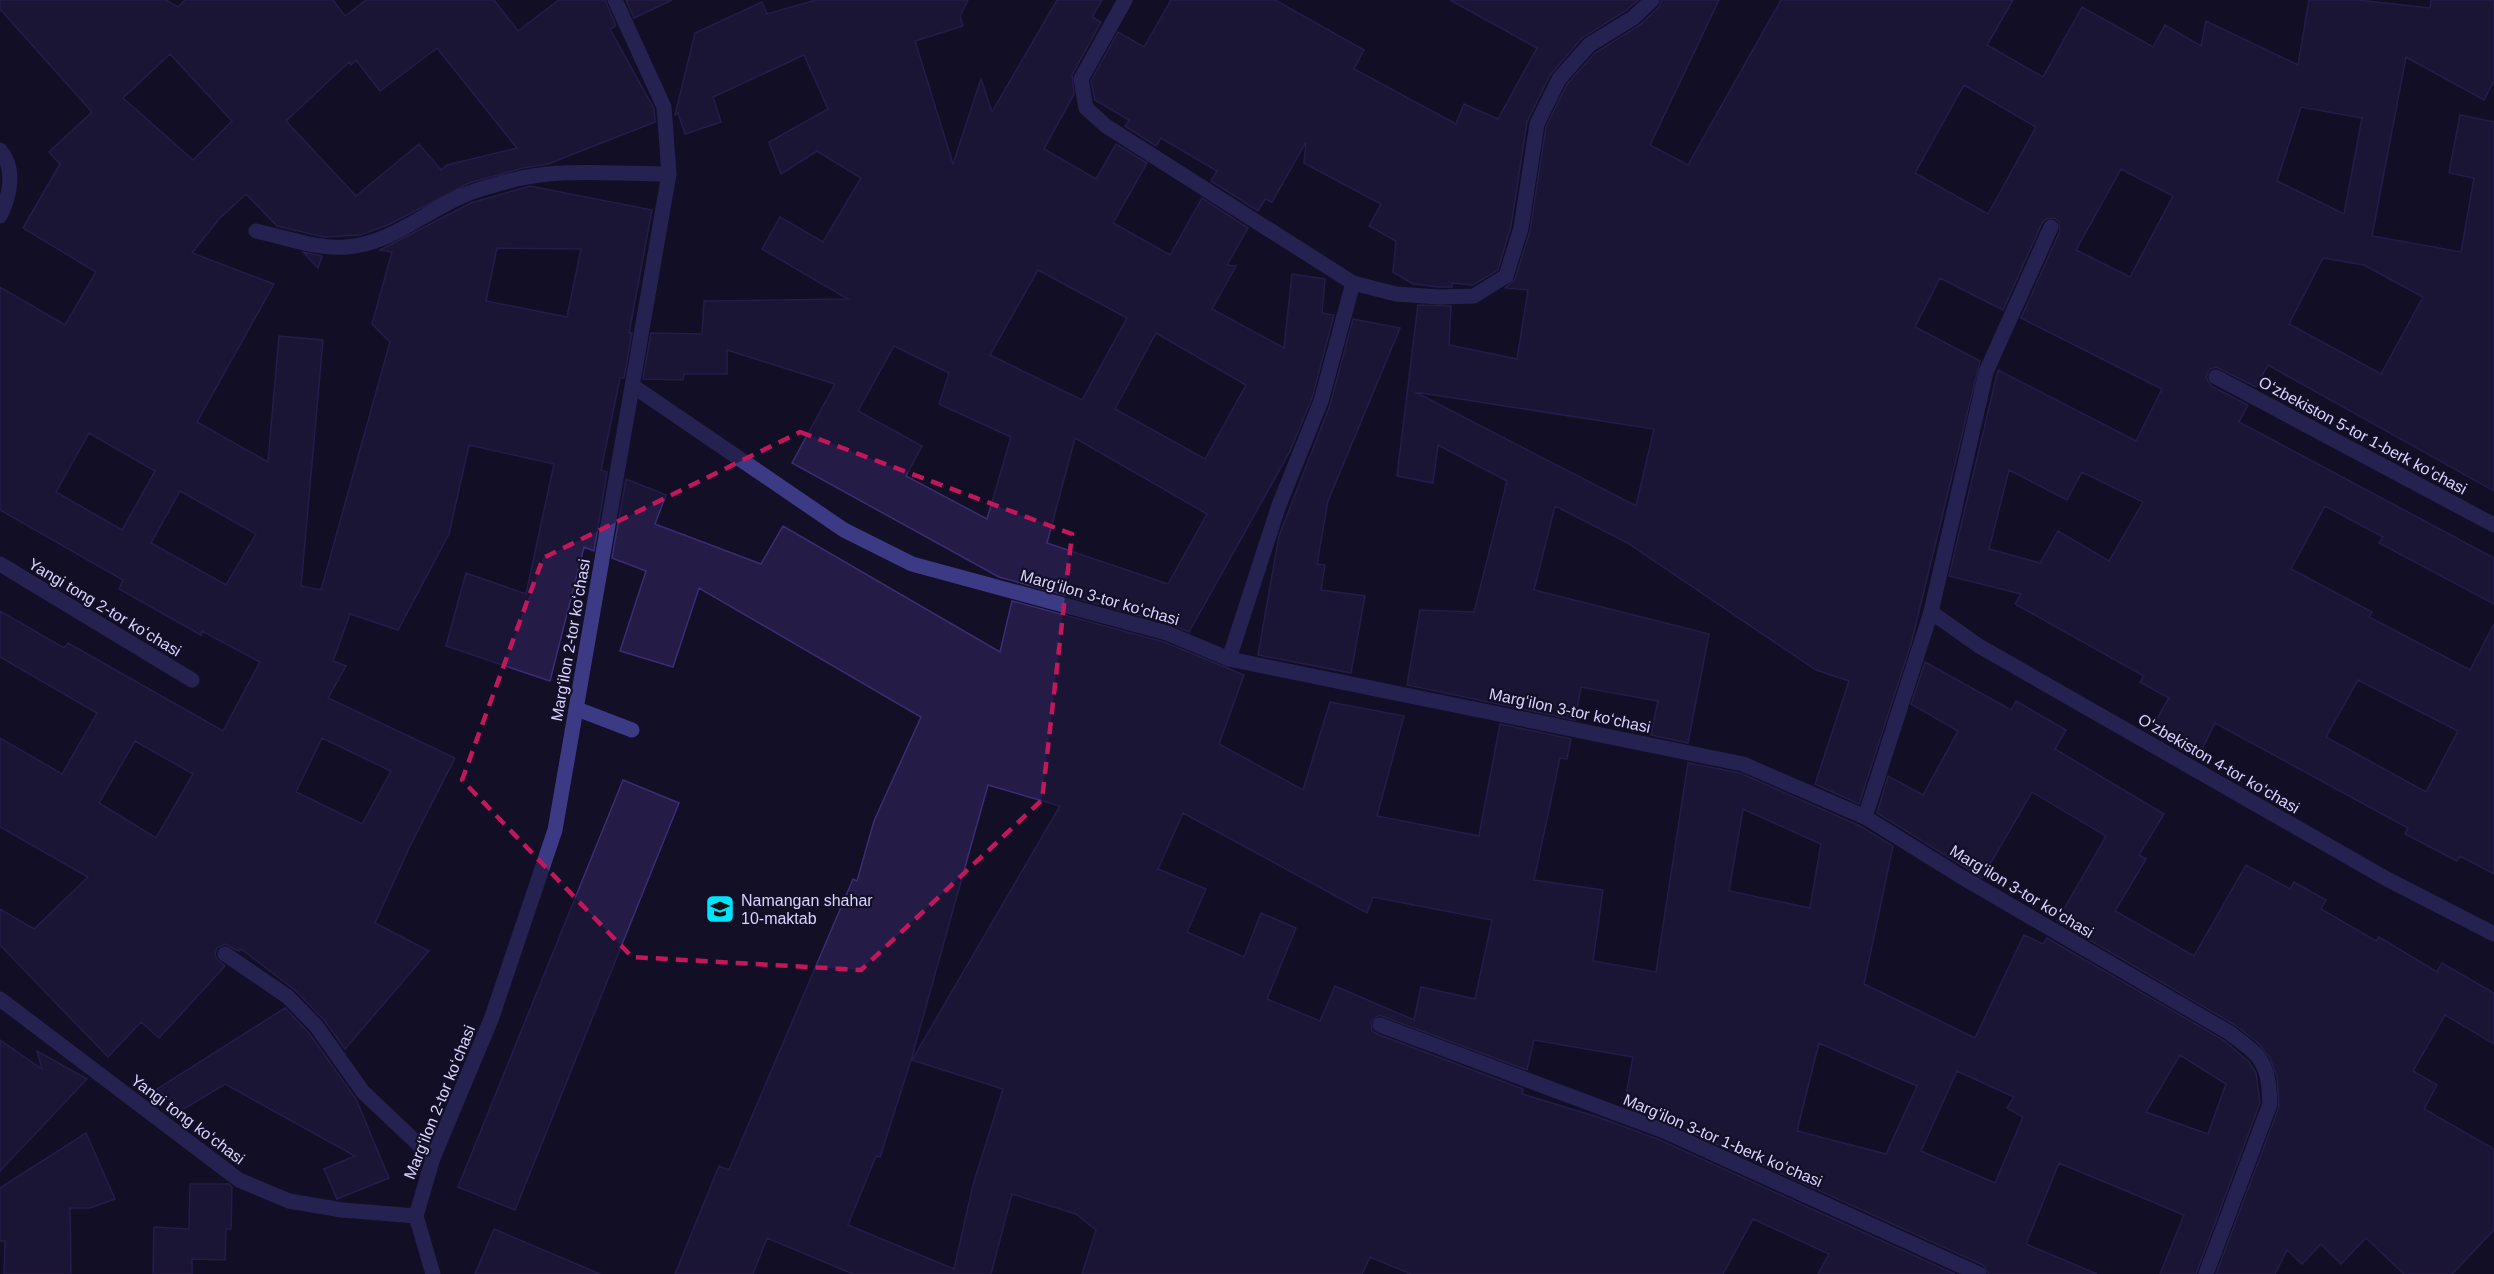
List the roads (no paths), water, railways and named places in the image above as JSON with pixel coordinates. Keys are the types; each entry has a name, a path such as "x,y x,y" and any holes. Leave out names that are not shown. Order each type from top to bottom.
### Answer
{"street":[{"name":"Margʻilon 2-tor koʻchasi","path":"416,1216 433,1158 492,1017 555,830 669,174 664,107 615,0"},
{"path":"1125,0 1081,79 1086,108 1106,126 1353,283 1396,294 1474,296 1506,276 1521,228 1538,124 1559,79 1589,45 1633,18 1652,0"},
{"path":"0,150 10,177 8,200 0,216"},
{"path":"256,231 320,245 345,247 371,242 415,223 461,196 508,181 552,174 669,174"},
{"path":"1865,817 1932,612 1986,372 2051,227"},
{"path":"1229,659 1279,505 1321,401 1353,283"},
{"name":"Oʻzbekiston 5-tor 1-berk koʻchasi","path":"2216,377 2494,525"},
{"name":"Margʻilon 3-tor koʻchasi","path":"633,386 844,530 912,564 1167,633 1229,659 1743,764 1865,817 1960,876 2230,1033 2258,1054 2269,1075 2270,1104 2206,1274"},
{"name":"Yangi tong 2-tor koʻchasi","path":"0,564 192,680"},
{"name":"Oʻzbekiston 4-tor koʻchasi","path":"1932,612 1979,646 2385,878 2494,934"},
{"path":"577,709 632,730"},
{"path":"225,954 288,998 316,1027 363,1092 433,1158"},
{"name":"Yangi tong koʻchasi","path":"0,999 239,1180 289,1201 342,1210 416,1216"},
{"name":"Margʻilon 3-tor 1-berk koʻchasi","path":"1380,1025 1664,1131 1979,1274"},
{"path":"416,1216 433,1274"}],"place":[{"name":"Namangan shahar 10-maktab","path":"720,909"}]}
